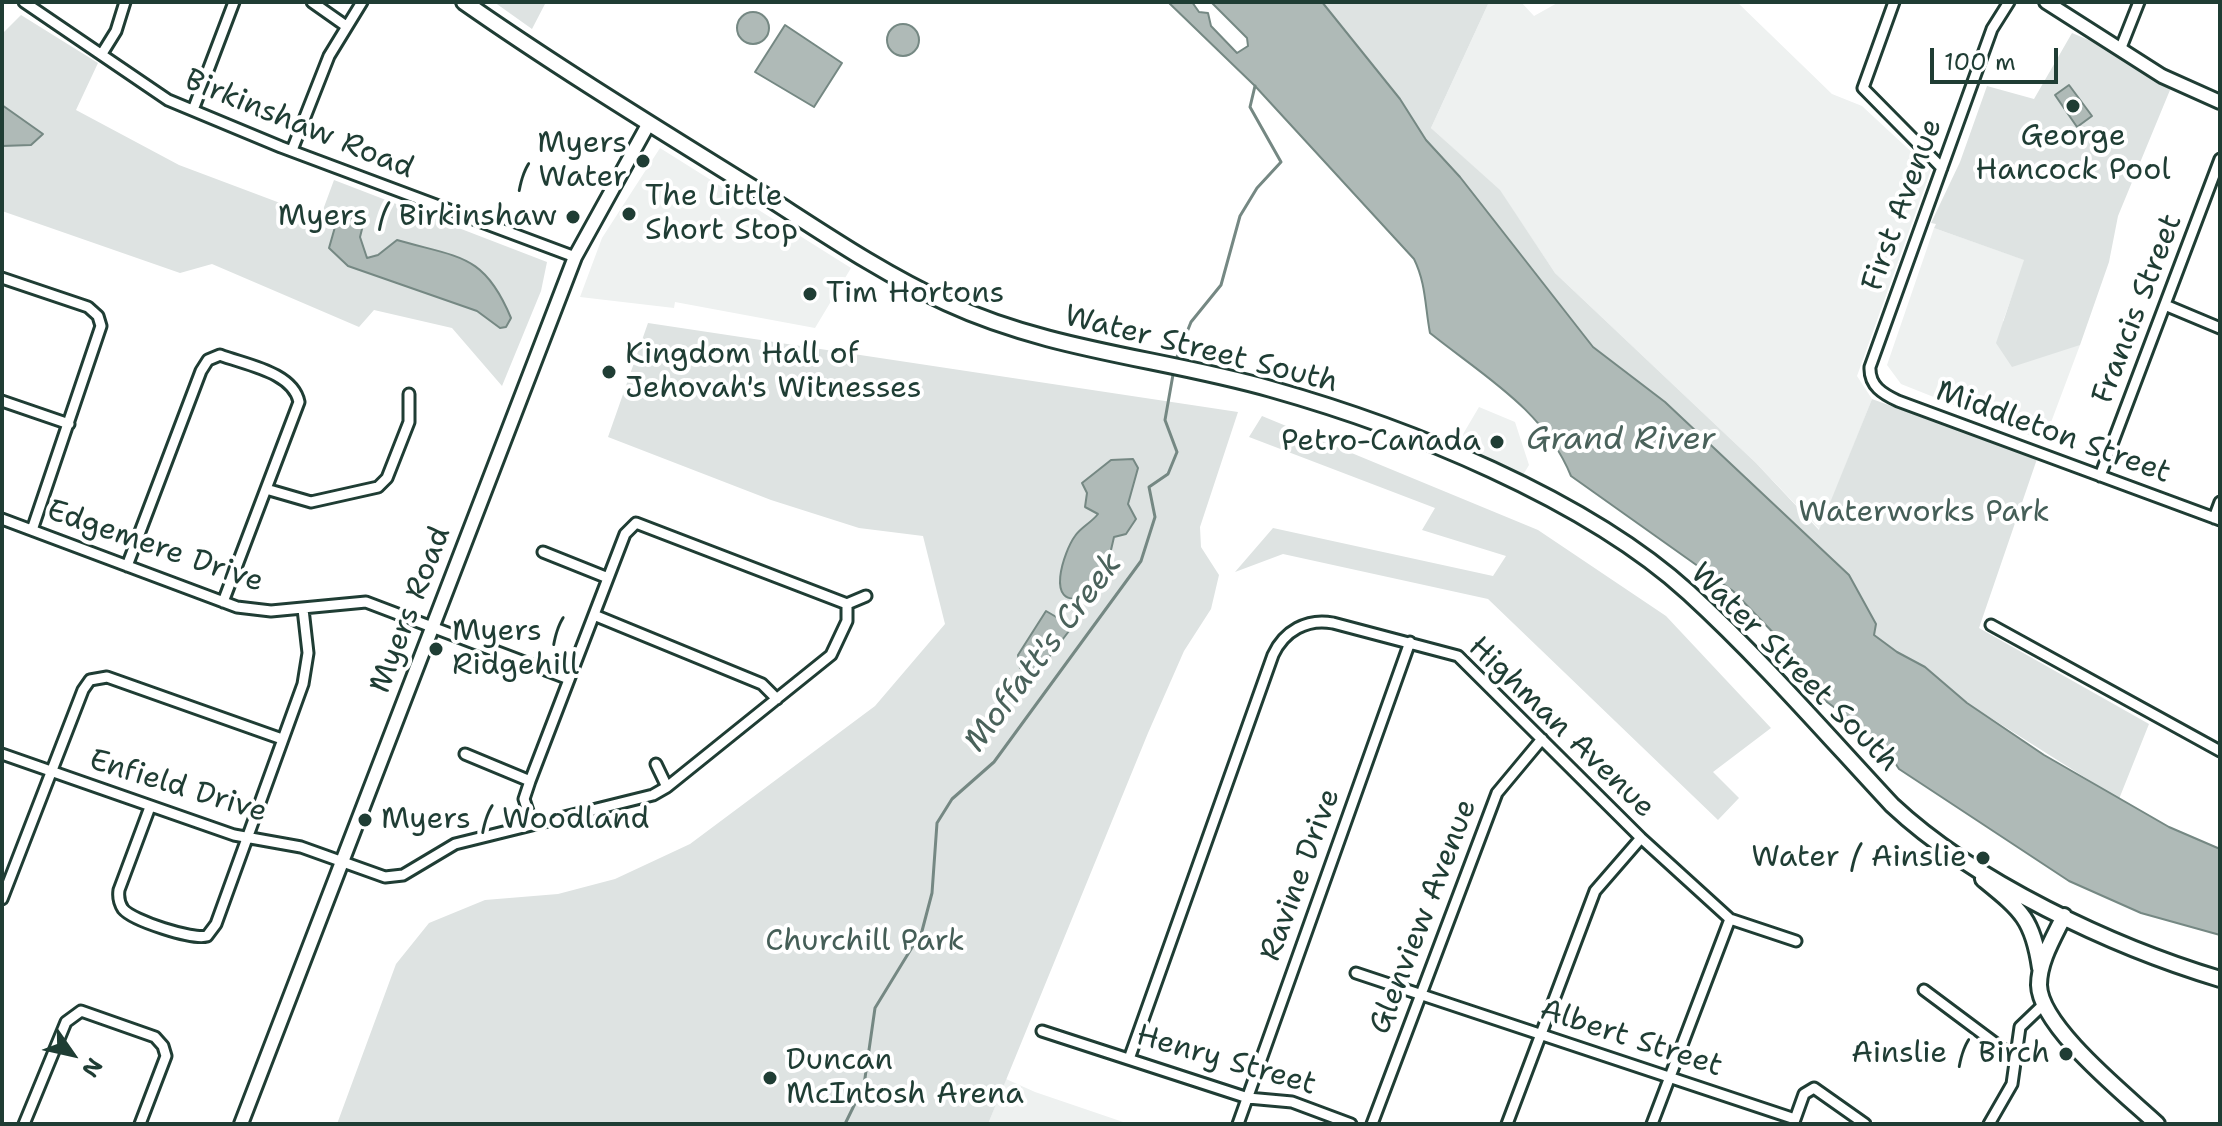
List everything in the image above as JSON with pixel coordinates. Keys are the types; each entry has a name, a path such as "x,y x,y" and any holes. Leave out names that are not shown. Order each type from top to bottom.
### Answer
{"main road":[{"name":"Water Street South","path":"464,2 860,256 946,303 1042,339 1266,387 1413,435 1557,503 1624,543 1688,591 1892,805 1955,855 2064,916 2142,954 2220,979"},
{"path":"2046,2 2174,83 2220,102"},
{"name":"Myers Road","path":"241,1124 575,257 649,123"},
{"path":"1955,855 2026,916 2036,938 2044,1004 2072,1041 2157,1124"},
{"path":"2041,972 2064,916"}],"street":[{"name":"Birkinshaw Road","path":"24,2 103,52 141,84 193,110 575,257"},
{"path":"103,52 116,31 125,2"},
{"path":"193,110 234,2"},
{"path":"312,2 346,26"},
{"path":"292,150 323,70 362,2"},
{"path":"1894,2 1863,88 1942,168"},
{"name":"First Avenue","path":"1873,383 1870,367 1992,29 2009,2"},
{"path":"2120,50 2139,2"},
{"name":"Francis Street","path":"2100,476 2220,159"},
{"path":"2,278 88,307 98,316 101,330 32,530"},
{"path":"2165,305 2220,328"},
{"path":"127,566 208,360 220,355 286,380 296,389 299,402 223,602"},
{"name":"Middleton Street","path":"1873,383 1898,401 2217,519"},
{"path":"266,489 311,502 378,487 387,478 409,422 409,394"},
{"path":"2,401 69,424"},
{"path":"2217,519 2220,502"},
{"name":"Edgemere Drive","path":"2,519 223,602 261,611 303,609 335,602 366,602 569,679"},
{"path":"532,823 524,799 530,781 625,534 636,523 847,604 866,596"},
{"path":"543,552 608,578"},
{"name":"Enfield Drive","path":"2,754 246,838 291,844 385,877 403,875 455,844 653,795 667,787 831,655 847,621 847,604"},
{"path":"150,807 119,890 120,902 129,914 193,938 207,936 214,929 306,673 303,609"},
{"path":"594,615 762,684 777,699"},
{"name":"Highman Avenue","path":"1129,1059 1278,645 1296,629 1321,621 1454,653 1463,659 1641,838 1730,919 1796,941"},
{"path":"1991,625 2220,751"},
{"name":"Ravine Drive","path":"1238,1124 1410,642"},
{"path":"2,899 83,690 96,677 107,677 282,739"},
{"name":"Glenview Avenue","path":"1372,1124 1497,793 1542,739"},
{"path":"465,754 530,781"},
{"path":"656,764 667,787"},
{"path":"1507,1124 1595,891 1641,838"},
{"path":"1652,1124 1730,919"},
{"name":"Albert Street","path":"1356,973 1670,1077 1794,1122 1804,1094 1814,1088 1865,1124"},
{"path":"1924,990 2015,1058"},
{"path":"1989,1124 2011,1088 2020,1027 2044,1004"},
{"path":"24,1124 66,1022 81,1011 155,1037 163,1046 166,1056 140,1124"},
{"name":"Henry Street","path":"1042,1031 1248,1098 1292,1102 1351,1124"}],"shaded area":[{"path":"1489,2 1521,2 1534,16 1559,2 1737,2 1832,94 1862,106 1931,170 1857,376 1872,399 1820,530 1756,463 1555,273 1500,191 1431,128"},
{"path":"660,148 851,268 815,328 675,302 674,308 580,297 602,238"},
{"path":"1934,228 2025,260 2003,321 2080,345 2044,441 1901,384 1887,365"},
{"path":"1479,407 1515,422 1529,465 1523,475 1456,446"},
{"path":"1006,1079 1035,1092 1129,1124 988,1124"}],"green space":[{"path":"494,2 546,2 532,29"},
{"name":"Waterworks Park","path":"1322,2 1489,2 1431,128 1500,190 1555,273 1756,463 1819,530 1872,399 2037,459 1979,628 2149,724 2119,799 1967,703 1925,667 1874,635 1848,575 1665,402 1594,347 1460,177 1426,140 1400,99"},
{"path":"21,15 98,63 76,110 179,165 320,218 334,180 547,262 541,291 502,386 452,328 374,310 359,327 212,264 180,273 2,211 2,34"},
{"path":"2072,33 2140,64 2153,72 2170,90 2118,216 2109,262 2080,345 2012,367 1996,343 2024,260 1934,228 1936,224 1931,223 1960,162 1987,86 2034,99"},
{"name":"Churchill Park","path":"648,323 1238,412 1200,527 1201,547 1219,575 1211,609 1184,651 1148,733 988,1124 337,1124 396,964 429,923 485,900 558,894 615,879 690,844 875,706 945,624 923,536 859,528 771,500 608,437"},
{"path":"1262,416 1538,530 1666,616 1771,728 1713,772 1739,798 1718,820 1488,599 1283,554 1235,572 1273,528 1493,576 1506,556 1422,530 1435,508 1249,437"}],"water":[{"name":"Grand River","path":"1168,2 1192,2 1199,12 1208,13 1211,26 1237,53 1248,46 1247,38 1211,2 1322,2 1400,99 1426,140 1460,177 1593,347 1665,402 1849,575 1876,624 1874,635 1925,667 1967,703 2044,755 2169,827 2220,849 2220,935 2141,913 2069,881 1899,769 1881,742 1804,685 1785,645 1733,591 1571,476 1545,432 1529,413 1492,380 1430,333 1423,286 1414,259 1255,86"},
{"path":"753,12 764,17 769,28 764,39 753,44 742,39 737,28 742,17"},
{"path":"903,24 914,29 919,40 914,51 903,56 892,51 887,40 892,29"},
{"path":"785,25 842,63 814,107 755,72"},
{"name":"George Hancock Pool","path":"2069,85 2092,116 2077,127 2055,95"},
{"path":"2,105 43,134 31,145 2,146"},
{"path":"360,216 363,225 360,237 367,258 378,255 397,240 467,261 491,281 501,297 511,318 506,327 500,328 477,311 348,266 329,248 337,220"},
{"path":"1133,459 1138,468 1128,504 1136,519 1126,534 1114,537 1108,563 1102,561 1097,582 1083,597 1064,595 1060,577 1066,554 1075,536 1098,514 1085,507 1087,493 1082,483 1111,460"},
{"path":"1046,611 1070,625 1069,631 1037,673 1020,668 1018,655"}],"waterway":[{"name":"Moffatt's Creek","path":"1175,362 1191,322 1221,285 1240,216 1257,188 1281,162 1250,107 1255,86"},
{"name":"Moffatt's Creek","path":"845,1124 864,1085 875,1008 922,931 932,893 937,823 952,799 994,762 1141,561 1155,517 1149,487 1168,474 1177,452 1165,420 1174,369"}],"place":[{"name":"George Hancock Pool","path":"2073,106"},
{"name":"Myers / Water","path":"643,161"},
{"name":"The Little Short Stop","path":"629,214"},
{"name":"Myers / Birkinshaw","path":"573,217"},
{"name":"Tim Hortons","path":"810,294"},
{"name":"Kingdom Hall of Jehovah's Witnesses","path":"609,372"},
{"name":"Petro-Canada","path":"1497,442"},
{"name":"Myers / Ridgehill","path":"436,649"},
{"name":"Myers / Woodland","path":"365,820"},
{"name":"Water / Ainslie","path":"1983,858"},
{"name":"Ainslie / Birch","path":"2066,1054"},
{"name":"Duncan McIntosh Arena","path":"770,1078"}]}
